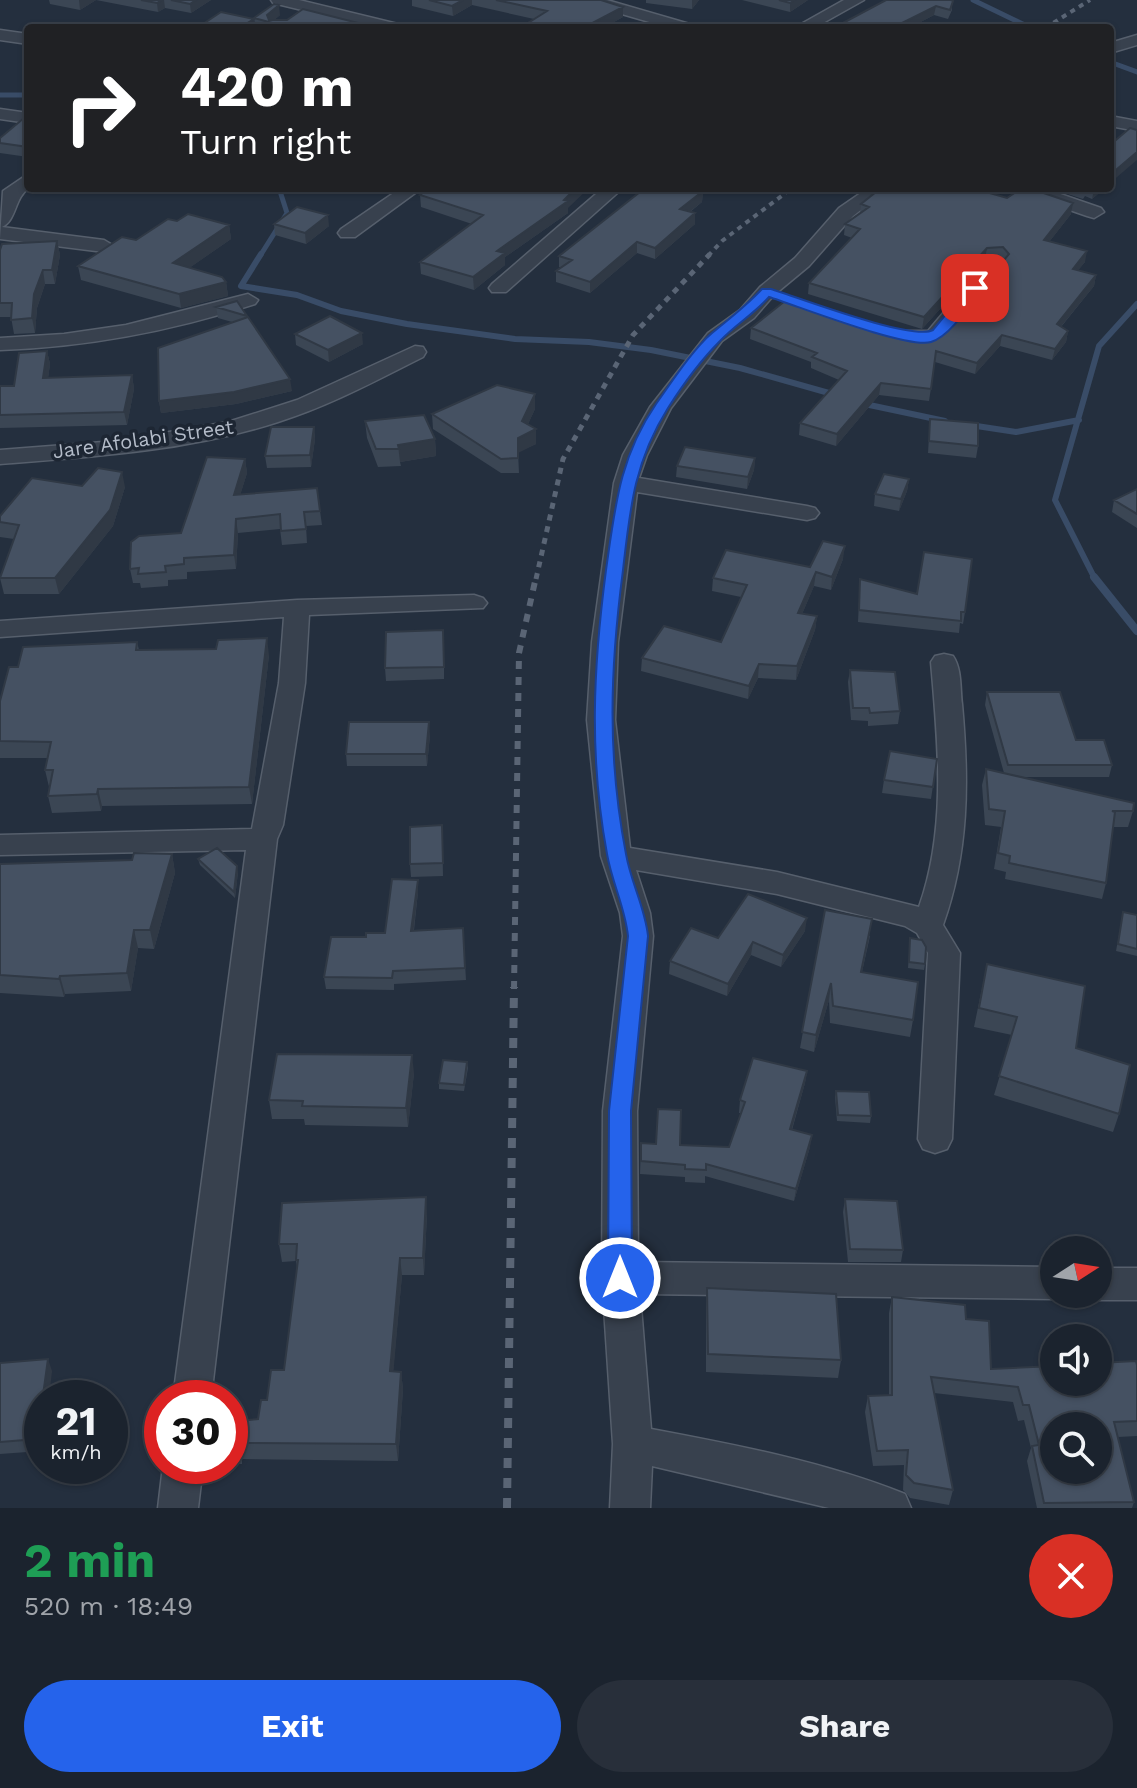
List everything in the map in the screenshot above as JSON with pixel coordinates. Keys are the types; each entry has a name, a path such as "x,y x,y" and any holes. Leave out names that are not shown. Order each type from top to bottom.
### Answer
{"street":[{"path":"279,0 379,24"},
{"path":"593,0 674,24"},
{"path":"810,24 856,0"},
{"path":"287,21 305,6"},
{"path":"0,35 24,38"},
{"path":"1114,47 1137,40"},
{"path":"0,114 24,117"},
{"path":"1114,122 1134,126"},
{"path":"0,222 12,191 24,183"},
{"path":"348,233 407,192"},
{"path":"499,288 609,192"},
{"path":"630,1508 633,1444 620,1278 620,1111 638,936 635,913 616,856 601,720 605,642 626,483 635,455 661,407 715,337 747,314 767,291 802,262 846,212 874,192"},
{"path":"1036,192 1094,212"},
{"path":"0,233 15,232 104,246"},
{"path":"881,328 913,338 931,337 994,265"},
{"path":"767,291 795,301"},
{"path":"0,344 49,343 120,335 188,320 248,300"},
{"name":"Jare Afolabi Street","path":"0,457 146,443 241,425 303,406 415,352"},
{"path":"626,483 807,513"},
{"path":"0,629 297,608 474,603"},
{"path":"194,1380 262,839 268,825 292,683 297,608"},
{"path":"928,925 940,896 953,836 954,767 944,662"},
{"path":"0,845 262,839"},
{"path":"616,856 777,883 914,917 928,925 944,953 935,1139"},
{"path":"620,1278 1040,1283"},
{"path":"1112,1284 1137,1284"},
{"path":"633,1444 763,1470 833,1488 891,1508"},
{"path":"178,1508 181,1484"}],"building":[{"path":"171,0 196,0 190,4"},
{"path":"429,0 463,0 452,6"},
{"path":"496,0 601,0 623,7 591,24 526,24 547,11"},
{"path":"886,0 953,1 950,10 936,6 900,24 841,24"},
{"path":"274,4 279,5 267,15 269,20 287,20 303,9 362,24 276,24 254,18"},
{"path":"221,12 254,19 246,24 203,24"},
{"path":"24,118 24,146 0,143 0,138"},
{"path":"1130,128 1137,130 1137,152 1114,172 1114,142"},
{"path":"424,192 572,192 564,200 568,201 497,251 505,253 473,277 420,262 483,215 420,195"},
{"path":"640,192 702,192 680,209 695,213 655,248 637,242 590,282 556,271 572,260 559,256"},
{"path":"876,192 986,192 1007,198 1016,192 1041,192 1073,203 1044,240 1087,251 1073,269 1096,275 1057,324 1068,331 1055,349 1002,335 977,363 936,351 931,389 881,383 837,434 800,423 847,371 812,357 817,353 751,328 790,297 914,336 930,337 948,328 1009,254 1003,247 987,248 924,317 809,283 860,229 845,224 869,207 861,204"},
{"path":"297,207 328,215 305,233 274,224"},
{"path":"188,214 229,225 173,263 222,277 226,282 179,294 78,266 122,237 136,240 168,219 177,221"},
{"path":"57,241 52,270 43,270 34,294 32,318 11,320 12,303 0,303 2,244"},
{"path":"237,301 247,316 216,307"},
{"path":"330,316 362,333 328,350 295,334"},
{"path":"248,317 290,379 234,392 159,401 158,348"},
{"path":"47,351 43,378 132,375 124,412 0,415 0,386 14,386 19,353"},
{"path":"497,385 535,394 522,421 536,429 518,438 518,458 501,459 432,414"},
{"path":"424,415 435,439 398,445 399,449 376,449 365,421"},
{"path":"930,419 978,423 978,446 929,441"},
{"path":"271,427 314,427 310,455 265,456"},
{"path":"685,447 755,458 748,477 677,466"},
{"path":"207,457 245,459 234,495 317,488 320,511 304,512 306,529 281,531 280,514 236,519 234,555 184,558 184,564 165,566 166,572 138,574 139,568 130,569 131,542 139,536 181,533"},
{"path":"98,468 122,472 110,510 55,578 0,578 19,525 0,522 0,516 32,478 82,486"},
{"path":"884,474 909,479 901,499 875,494"},
{"path":"1137,489 1137,514 1114,500"},
{"path":"823,541 845,546 832,577 816,572 798,613 817,616 797,666 759,664 749,686 642,658 664,626 721,642 747,585 713,578 726,550 810,567"},
{"path":"924,552 972,559 961,621 859,610 860,579 917,594"},
{"path":"443,630 444,667 385,668 386,632"},
{"path":"267,638 249,787 98,789 97,794 48,796 53,770 45,770 51,742 0,741 0,701 9,667 18,667 23,647 137,642 136,650 216,649 218,640"},
{"path":"850,670 895,672 900,711 870,713 869,708 853,708"},
{"path":"987,692 1060,692 1076,740 1104,740 1112,765 1008,765"},
{"path":"349,722 429,722 426,754 346,754"},
{"path":"890,751 937,759 933,787 884,780"},
{"path":"986,769 1134,803 1133,811 1112,811 1115,812 1106,883 1009,863 1010,856 998,853 1005,811 989,809"},
{"path":"442,825 443,863 410,864 410,827"},
{"path":"217,848 237,866 234,892 198,859"},
{"path":"134,853 172,854 150,930 134,930 127,973 60,976 59,979 0,975 0,864 132,860"},
{"path":"392,879 418,880 411,931 463,928 465,968 393,971 392,978 324,977 331,937 366,937 366,933 385,933"},
{"path":"748,894 807,918 783,955 753,942 728,984 670,961 691,928 718,938"},
{"path":"825,910 872,919 861,972 918,982 913,1020 833,1006 831,983 816,1035 802,1032"},
{"path":"1123,912 1137,915 1137,949 1118,944"},
{"path":"910,938 922,940 926,947 925,964 909,962"},
{"path":"987,964 1085,986 1076,1048 1130,1065 1119,1114 999,1076 1017,1017 979,1008"},
{"path":"277,1054 412,1055 406,1108 302,1106 303,1101 269,1100"},
{"path":"753,1058 807,1071 790,1129 812,1135 796,1189 706,1164 706,1170 641,1161 641,1143 656,1144 658,1109 681,1110 680,1145 729,1147 745,1102 740,1100"},
{"path":"443,1060 467,1062 464,1085 439,1083"},
{"path":"836,1091 869,1092 871,1116 838,1115"},
{"path":"426,1197 423,1258 400,1258 390,1371 401,1372 396,1444 248,1443 248,1420 258,1419 261,1400 267,1400 271,1370 284,1370 298,1260 297,1244 279,1244 282,1203"},
{"path":"845,1199 897,1201 903,1250 850,1249"},
{"path":"707,1288 836,1294 841,1360 708,1354"},
{"path":"892,1297 965,1305 966,1319 989,1321 991,1369 1040,1367 1040,1396 1112,1396 1112,1362 1136,1361 1137,1421 1114,1422 1134,1502 1044,1503 1040,1484 1032,1446 1039,1445 1029,1405 1023,1405 1018,1387 931,1377 953,1490 914,1483 906,1475 908,1450 877,1451 868,1396 892,1395"},
{"path":"48,1359 45,1380 24,1380 24,1440 0,1442 0,1363"}],"waterway":[{"path":"973,0 1023,24"},
{"path":"1114,63 1137,72"},
{"path":"0,95 24,95"},
{"path":"260,256 287,213 280,192"},
{"path":"261,254 241,286 297,295 341,311 407,324 515,339 589,342 651,350 740,368 836,395"},
{"path":"1078,420 1099,346 1137,304"},
{"path":"860,403 945,421"},
{"path":"970,425 1016,432 1078,420"},
{"path":"1078,420 1055,500 1095,579"},
{"path":"1094,577 1137,631"}],"railway":[{"path":"1051,24 1090,0"},
{"path":"708,256 722,241 787,192"},
{"path":"536,579 563,459 633,335 710,254"},
{"path":"514,989 519,653 536,577"},
{"path":"507,1508 514,987"}],"route":[{"path":"620,1278 620,1111 638,936 635,913 616,856 601,720 605,642 626,483 635,455 661,407 715,337 747,314 767,291 895,333 927,339 937,333 975,288"}]}
